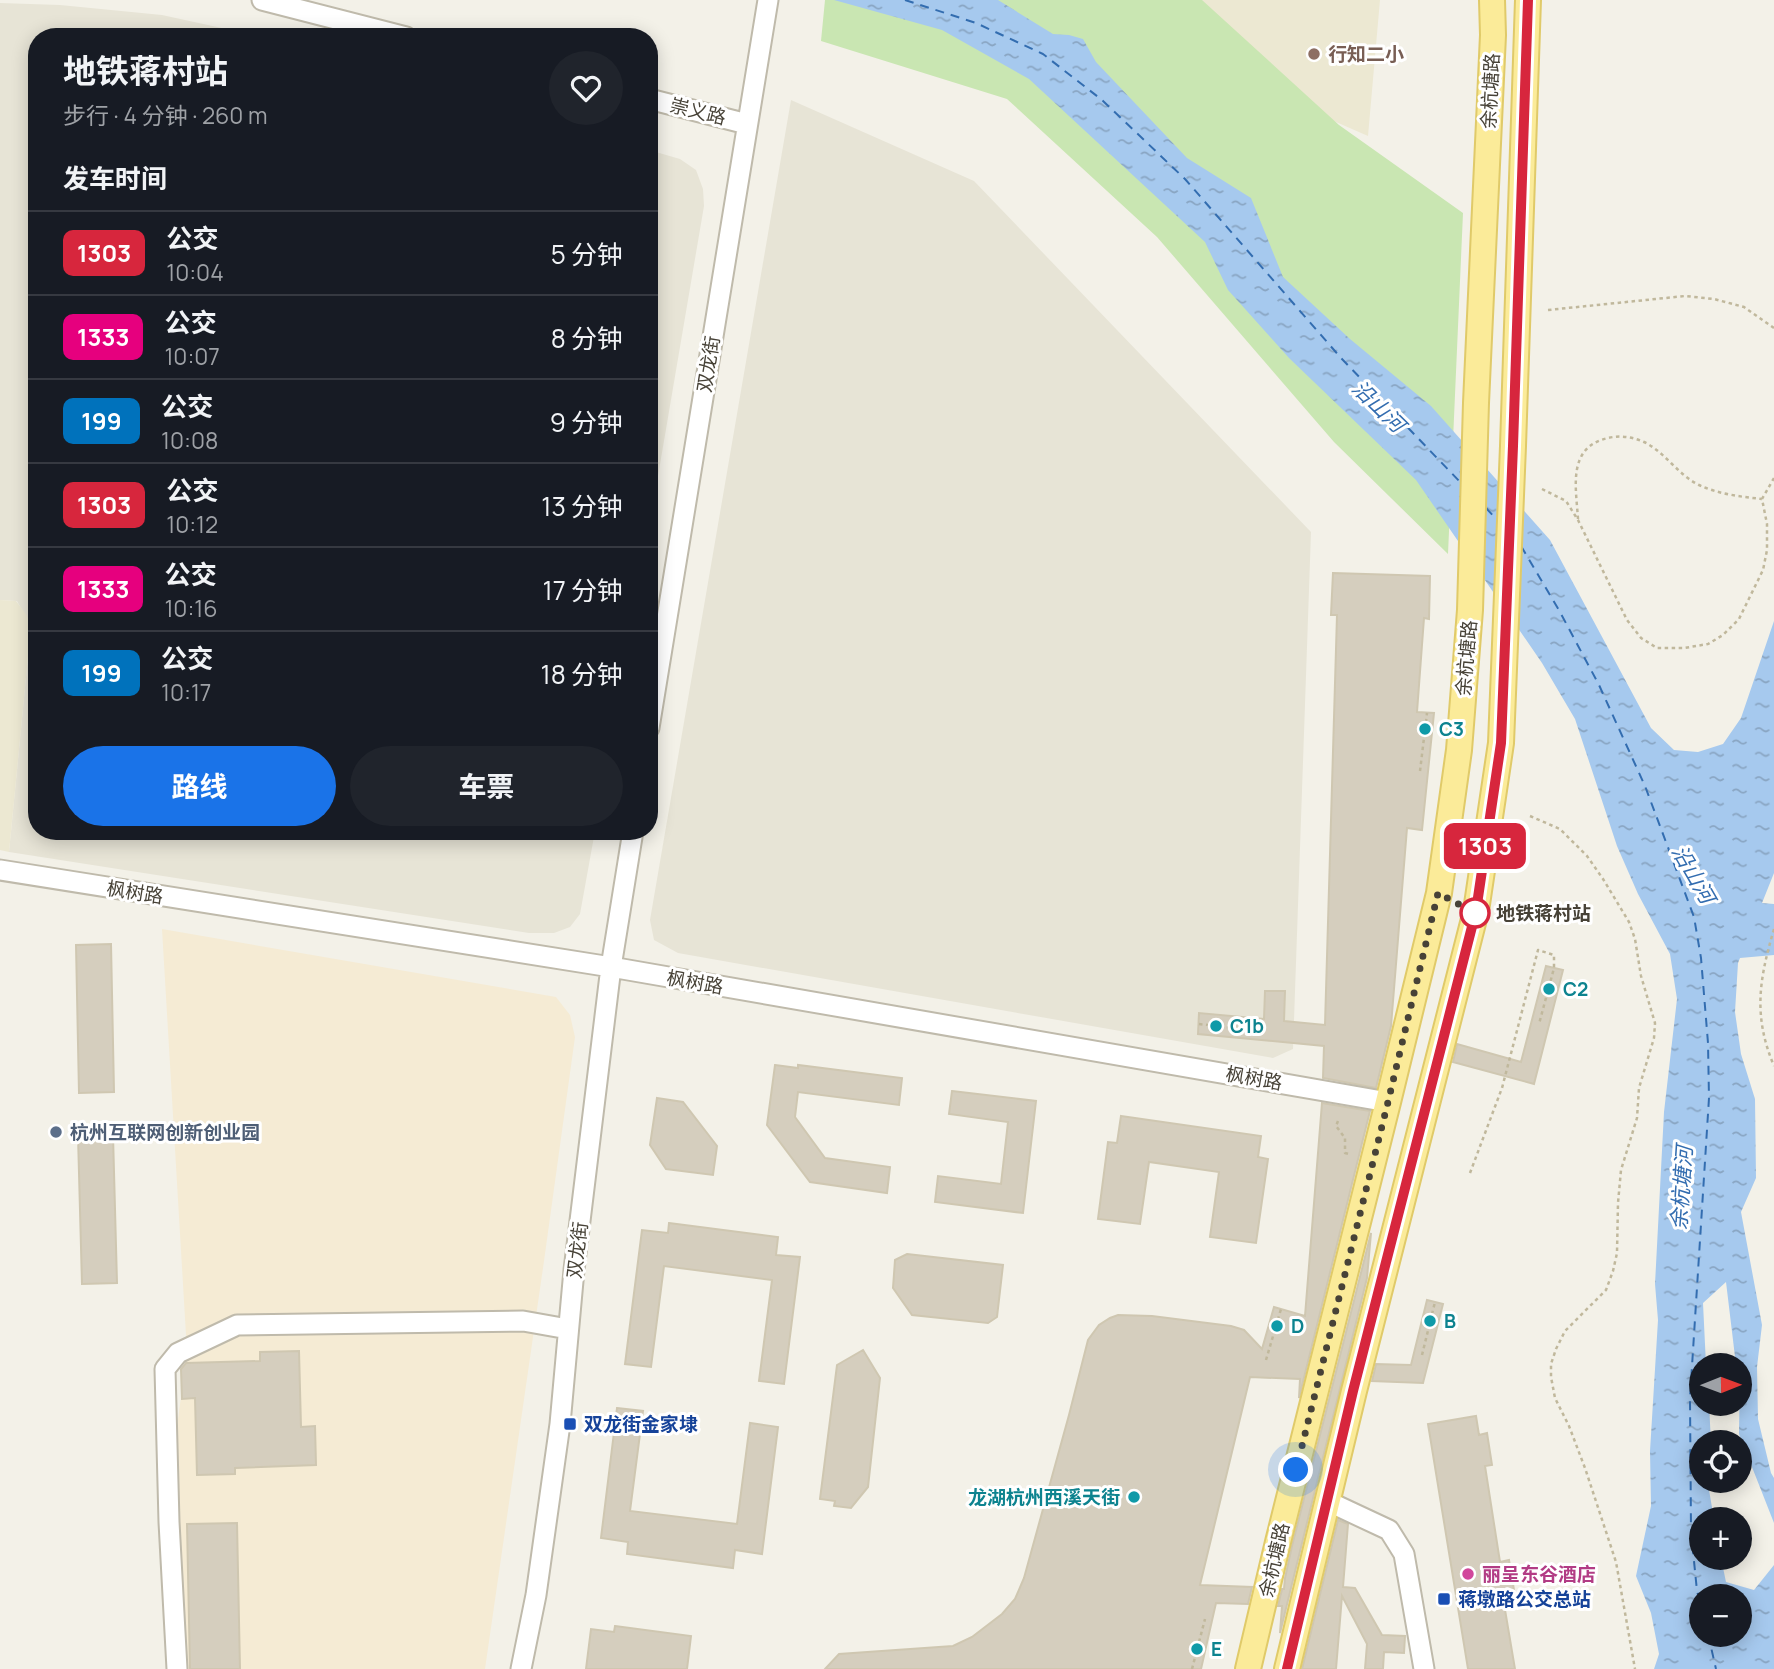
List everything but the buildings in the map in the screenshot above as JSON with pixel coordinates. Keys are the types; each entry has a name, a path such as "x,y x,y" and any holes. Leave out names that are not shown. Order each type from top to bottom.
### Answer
{"main road":[{"name":"余杭塘路","path":"1248,1669 1438,893 1459,750 1470,610 1476,403 1493,35 1492,0"},
{"name":"余杭塘路","path":"1287,1669 1476,911 1501,743 1528,0"}],"street":[{"path":"262,0 371,28"},
{"name":"双龙街","path":"658,673 768,0"},
{"name":"崇义路","path":"658,101 747,124"},
{"name":"双龙街","path":"521,1669 536,1595 560,1424 574,1270 611,967 631,840"},
{"name":"枫树路","path":"0,870 611,967 1388,1102"},
{"path":"177,1669 169,1522 165,1369 178,1353 237,1325 523,1321 568,1329"},
{"path":"1327,1500 1389,1530 1404,1554 1424,1669"}],"path":[{"path":"1548,310 1685,296 1714,299 1744,307 1774,328"},
{"path":"1578,520 1575,474 1581,455 1593,443 1609,438 1630,437 1646,443 1699,485 1741,497 1762,499"},
{"path":"1542,489 1566,501 1627,620 1641,638 1657,648 1684,648 1707,644 1723,635 1739,619 1763,570 1767,550 1767,524 1762,499 1774,478"},
{"path":"1420,771 1427,713"},
{"path":"1530,816 1560,829 1587,856 1603,879 1629,922 1635,939 1641,976 1656,1023 1639,1088 1637,1118 1620,1170 1617,1252 1613,1272 1606,1290 1566,1331 1551,1364 1555,1398 1586,1468 1616,1562 1634,1669"},
{"path":"1774,929 1760,994 1764,1040 1774,1066"},
{"path":"1470,1173 1502,1088 1538,950 1555,955 1539,1024"},
{"path":"1199,1024 1252,1030"},
{"path":"1338,1121 1336,1126 1345,1138 1345,1153 1349,1154"},
{"path":"1422,1355 1435,1302"},
{"path":"1266,1360 1281,1309"},
{"path":"1192,1669 1205,1619"}],"shaded area":[{"name":"行知二小","path":"1200,0 1380,0 1368,136 1304,108"},
{"path":"0,3 60,5 162,15 222,28 28,28 28,621 17,601 0,600"},
{"path":"791,100 974,181 1311,532 1293,1049 1273,1058 678,953 654,940 650,920"},
{"path":"658,153 680,159 696,170 703,189 704,206 658,476"},
{"path":"0,600 16,601 26,614 28,657 9,852 0,850"},
{"path":"28,657 28,840 593,840 580,914 570,927 554,933 529,933 9,852"},
{"path":"162,929 556,997 570,1015 575,1037 485,1669 167,1669 163,1532 187,1352"}],"green space":[{"path":"825,0 1202,0 1339,125 1463,213 1448,554 1334,442 1157,237 1007,99 821,41"}],"water":[{"path":"834,0 998,0 1053,34 1083,39 1096,62 1187,158 1251,198 1283,277 1350,339 1431,406 1550,540 1651,728 1674,750 1698,752 1723,744 1741,718 1774,621 1774,873 1762,903 1774,904 1774,955 1740,958 1735,1012 1741,1054 1755,1099 1756,1178 1741,1212 1762,1325 1757,1367 1758,1419 1774,1478 1774,1523 1752,1467 1752,1430 1739,1430 1739,1416 1752,1416 1752,1353 1735,1353 1726,1282 1703,1303 1705,1353 1689,1353 1689,1416 1710,1416 1710,1430 1689,1430 1689,1493 1710,1493 1712,1507 1689,1507 1689,1570 1724,1570 1726,1582 1733,1584 1689,1584 1689,1647 1752,1647 1752,1589 1774,1565 1774,1669 1654,1669 1659,1654 1651,1613 1636,1576 1651,1506 1650,1451 1658,1320 1655,1284 1664,1112 1677,999 1670,954 1638,894 1617,846 1575,719 1542,663 1416,480 1289,358 1228,290 1205,242 1029,79 942,30"}],"ferry route":[{"path":"905,0 976,23 1043,54 1102,100 1185,179 1341,358 1462,484"},
{"path":"1486,508 1499,522"},
{"path":"1521,546 1599,685 1645,786 1694,917 1701,958 1708,1043 1709,1098 1690,1398 1691,1531 1696,1584"},
{"path":"1711,1647 1716,1669"}],"bus line":[{"name":"1303","path":"1287,1669 1353,1391 1476,911 1501,743 1528,0"}],"place":[{"name":"行知二小","path":"1314,54"},
{"name":"C3","path":"1425,729"},
{"name":"地铁蒋村站","path":"1475,913"},
{"name":"C2","path":"1549,989"},
{"name":"C1b","path":"1216,1026"},
{"name":"杭州互联网创新创业园","path":"56,1132"},
{"name":"B","path":"1430,1321"},
{"name":"D","path":"1277,1326"},
{"name":"双龙街金家埭","path":"570,1424"},
{"name":"龙湖杭州西溪天街","path":"1134,1497"},
{"name":"丽呈东谷酒店","path":"1468,1574"},
{"name":"蒋墩路公交总站","path":"1444,1599"},
{"name":"E","path":"1197,1649"}],"route":[{"path":"1296,1470 1438,893 1475,913"}],"water label":[{"name":"沿山河","path":"1379,406"},
{"name":"沿山河","path":"1694,874"},
{"name":"余杭塘河","path":"1681,1188"}]}
